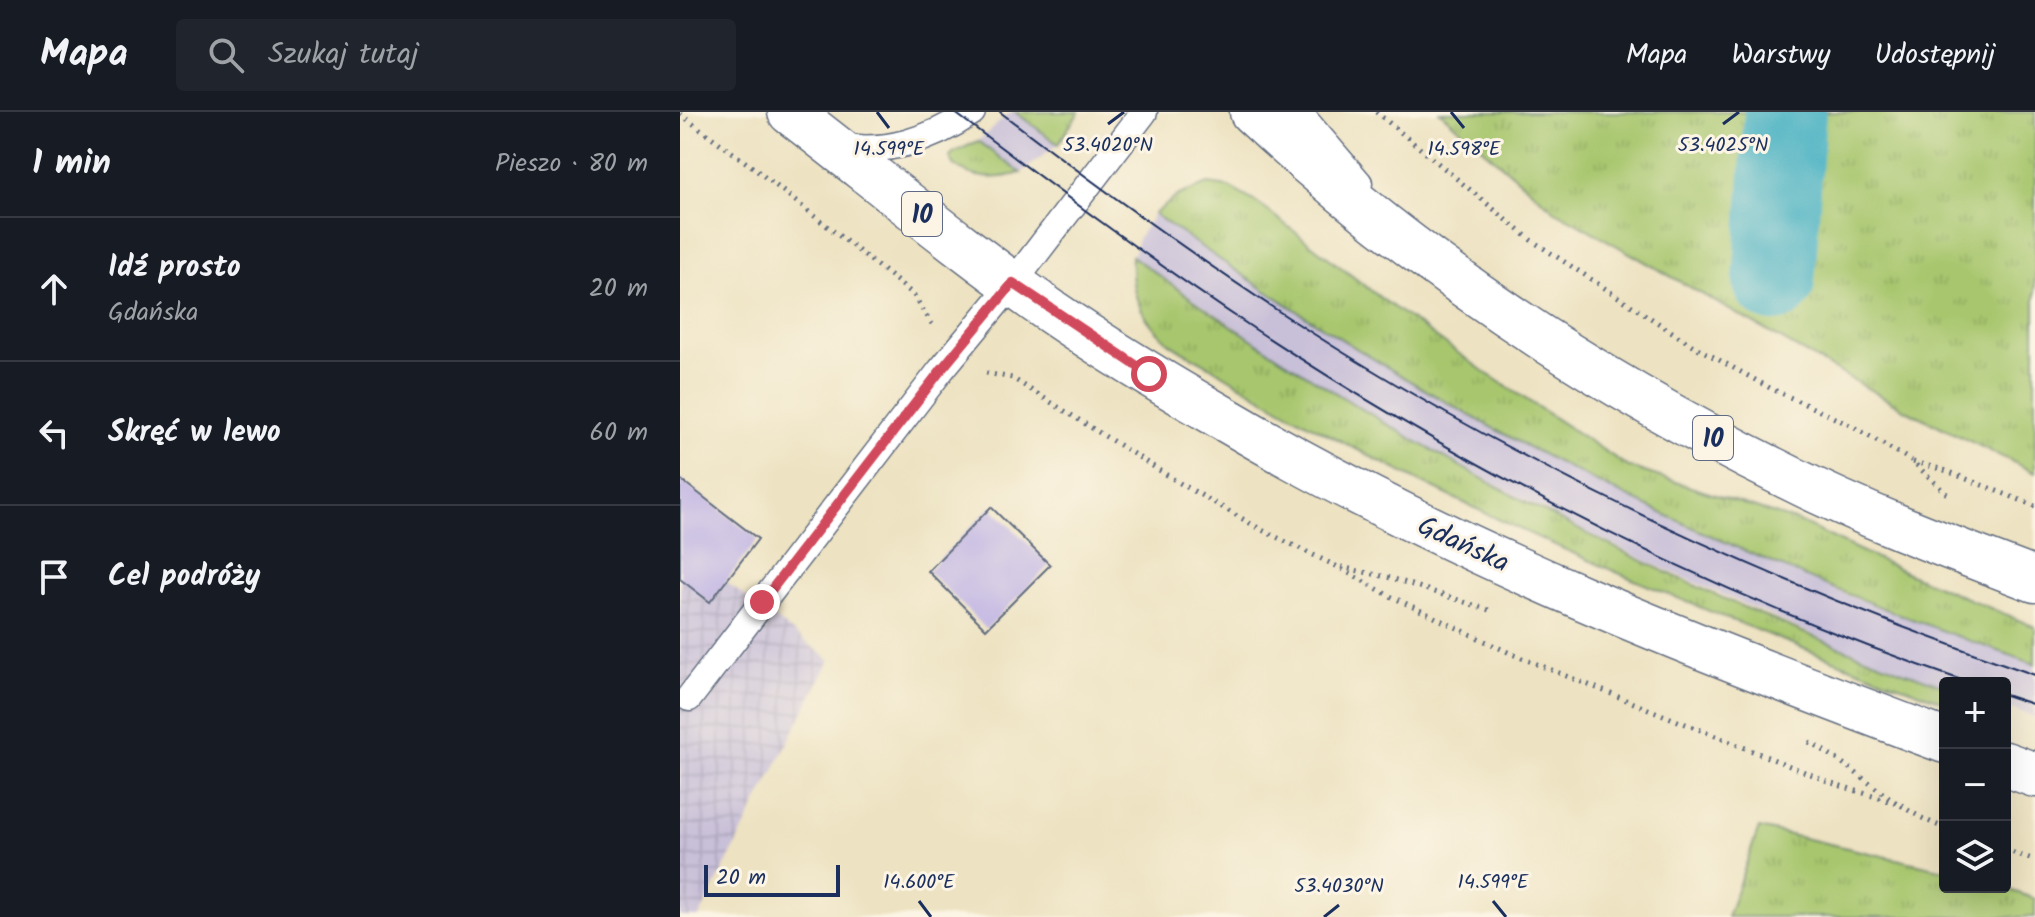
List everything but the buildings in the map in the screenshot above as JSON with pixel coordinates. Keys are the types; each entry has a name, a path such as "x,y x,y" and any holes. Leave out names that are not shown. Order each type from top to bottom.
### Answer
{"main road":[{"name":"Gdańska","path":"790,112 1013,283 1149,374 1323,475 1487,555 1587,599 1817,693 1939,739"},
{"name":"10","path":"1252,112 1299,156 1416,250 1573,358 1786,476 2035,580"},
{"path":"2011,766 2035,775"}],"lane":[{"path":"797,112 832,144 859,148 910,142 945,129 972,112"},
{"path":"683,700 941,370 1013,283 1144,112"},
{"path":"1298,112 1416,250"}],"path":[{"path":"1376,112 1531,240 1692,345 1770,388 1852,426 1912,461 1944,470 2035,506"},
{"path":"1494,611 1391,578 1336,566 1388,595 1512,654 1832,783 1904,806"},
{"path":"1798,737 1832,755 1926,822 1939,826"},
{"path":"2011,852 2035,860"}],"shaded area":[{"path":"1011,112 1058,144 1021,173 978,141"},
{"path":"1154,214 1390,369 1511,438 1597,482 1676,521 1851,597 2035,664 2035,717 2011,709 2011,677 1939,677 1939,684 1832,643 1651,563 1425,446 1294,367 1132,256 1139,237"},
{"path":"680,479 758,539 726,582 830,660 699,917 680,917"}],"green space":[{"path":"1015,112 1079,112 1058,144"},
{"path":"1440,112 2035,112 2035,473 1904,409 1554,210"},
{"path":"978,141 1021,173 986,177 969,174 953,165 950,157 953,153"},
{"path":"1208,184 1229,187 1259,204 1382,299 1489,375 1629,467 1799,522 1912,575 2035,627 2035,664 1835,589 1705,533 1576,472 1421,387 1285,303 1154,214 1179,195"},
{"path":"1132,256 1225,322 1322,384 1523,501 1732,602 1939,684 1939,700 1630,578 1399,471 1179,349 1147,319 1137,300 1132,279"},
{"path":"1759,828 1939,869 1939,893 2011,893 2011,890 2035,899 2035,917 1727,917"}],"waterway":[{"path":"1774,281 1785,112"}],"tram line":[{"path":"954,112 1215,302 1337,382 1423,433 1600,528 1691,571 1783,612 1953,677"},
{"path":"1000,112 1131,209 1265,302 1357,361 1520,454 1687,536 1773,574 1947,644 2035,675"},
{"path":"2011,697 2035,705"}],"route":[{"path":"762,602 941,370 1013,283 1149,374"}]}
